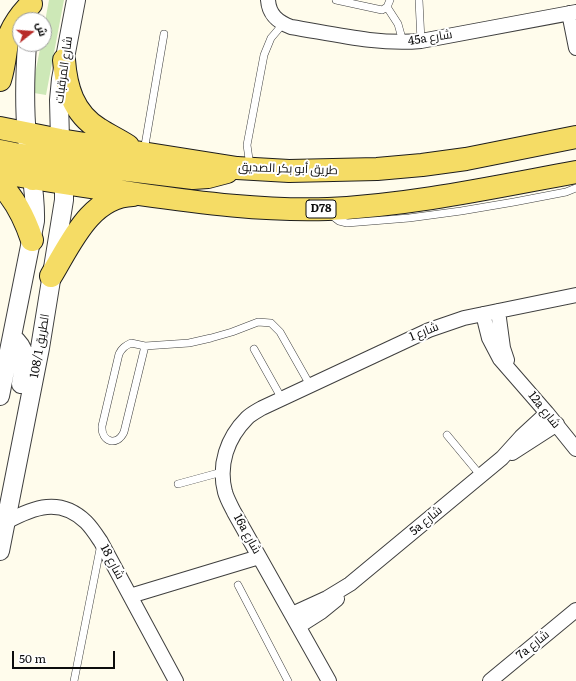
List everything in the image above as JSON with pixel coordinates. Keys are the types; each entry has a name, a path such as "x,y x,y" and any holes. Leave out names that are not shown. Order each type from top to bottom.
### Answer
{"main road":[{"path":"0,80 7,42 11,31 20,16 31,8"},
{"path":"64,60 66,79 72,98 82,115 97,129 142,153"},
{"name":"طريق أبو بكر الصديق","path":"0,128 60,140 247,169 333,171 378,169 466,159 576,137"},
{"path":"0,151 29,157 45,152 60,140"},
{"path":"33,178 38,171 46,165 55,162 193,178 208,177 247,169"},
{"name":"D78","path":"0,172 65,184 226,206 276,209 327,209 377,206 427,200 576,172"},
{"path":"0,184 15,201 25,220 32,240"},
{"path":"51,276 84,223 96,210 111,200 129,196 148,195"}],"street":[{"name":"شارع المرقبات","path":"60,140 59,100 64,60 76,0"},
{"path":"268,0 271,13 283,24"},
{"path":"573,12 576,48"},
{"name":"45a شارع","path":"283,24 291,27 367,40 403,42 421,41 573,12"},
{"path":"0,396 6,336 32,240 35,222 33,178 27,134 25,85 27,52"},
{"name":"108/1 الطريق","path":"0,551 40,348 64,200 65,184 60,140"},
{"name":"شارع 1","path":"282,399 417,334 483,314 576,295"},
{"name":"12a شارع","path":"498,311 502,348 512,371"},
{"name":"12a شارع","path":"483,314 492,346 500,359 557,424 576,449"},
{"path":"6,336 19,342 25,357 13,432 16,468"},
{"name":"16a شارع","path":"282,399 262,408 248,417 234,433 225,452 222,472 226,493 259,557 329,681"},
{"name":"5a شارع","path":"299,626 329,606 350,584 502,458 521,437 547,413"},
{"name":"5a شارع","path":"502,458 522,448 557,424"},
{"name":"شارع 18","path":"6,522 33,509 47,506 62,508 75,514 87,523 101,542 176,681"},
{"path":"130,596 259,557"},
{"name":"5a شارع","path":"292,614 327,598 350,584"},
{"name":"7a شارع","path":"490,681 576,610"}],"lane":[{"path":"336,0 378,10 385,9 388,3"},
{"path":"419,0 421,41"},
{"path":"388,3 398,24 403,42"},
{"path":"247,169 249,159 247,145 264,55 271,38 283,24"},
{"path":"142,153 164,34"},
{"path":"327,209 332,216 339,221 356,224 469,210 566,192 576,188"},
{"path":"146,346 124,432 122,437 113,442 104,436 102,426 119,354 125,345 131,343 146,346 189,343 218,336 258,322 265,322 274,326 280,332 310,385"},
{"path":"254,349 282,399"},
{"path":"447,435 481,476"},
{"path":"178,484 222,472"},
{"path":"74,681 101,542"},
{"path":"238,586 288,681"}],"green space":[{"path":"49,0 64,0 46,95 34,93 35,74 39,52 52,52 52,12 47,12"}]}
